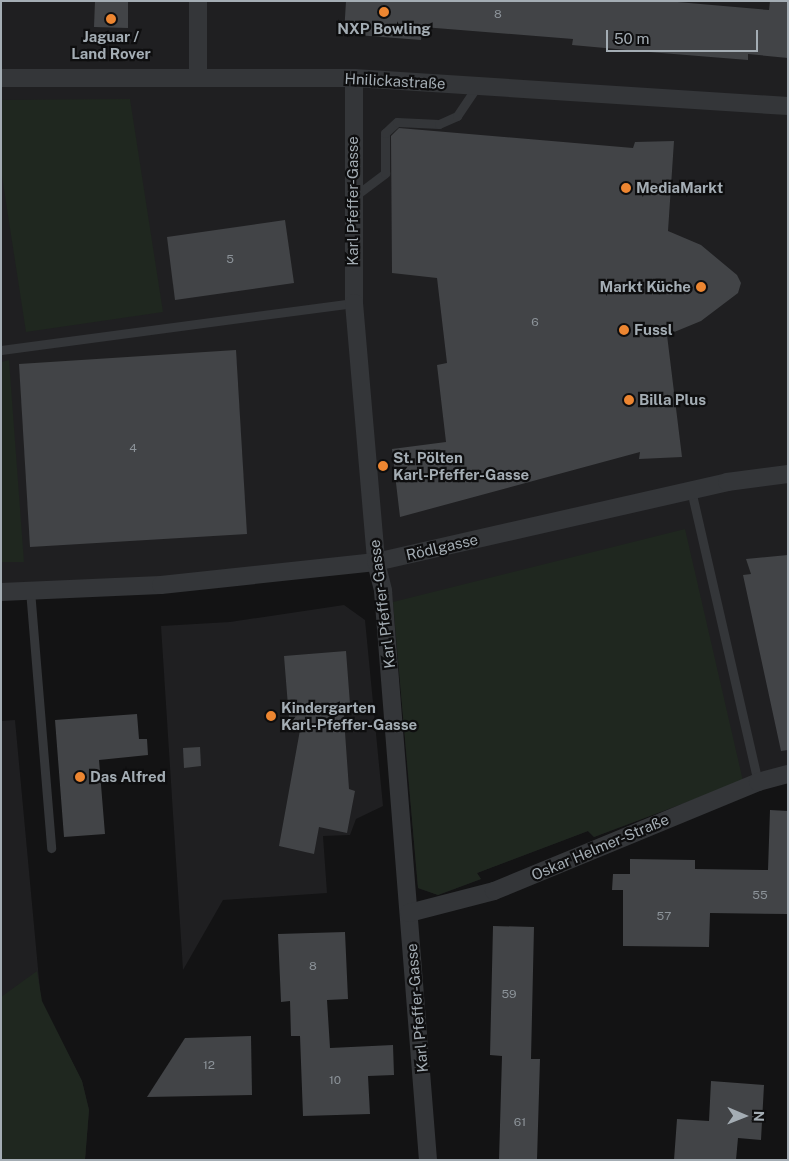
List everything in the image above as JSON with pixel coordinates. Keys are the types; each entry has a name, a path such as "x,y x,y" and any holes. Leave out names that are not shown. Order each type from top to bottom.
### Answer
{"street":[{"path":"198,1 198,76"},
{"name":"Hnilickastraße","path":"1,78 198,76 354,78 788,106"},
{"name":"Karl Pfeffer-Gasse","path":"354,78 352,198 354,303 376,562 384,590 428,1160"},
{"name":"Rödlgasse","path":"1,592 161,586 376,562 690,490 788,474"},
{"name":"Oskar Helmer-Straße","path":"409,912 494,891 758,782 788,774"}],"lane":[{"path":"352,198 385,173 385,133 397,122 439,124 457,116 478,85"},
{"path":"1,350 354,303"},
{"path":"690,490 758,782"},
{"path":"30,590 51,848"}],"shaded area":[{"path":"1,1 788,1 788,769 743,781 594,837 588,831 477,873 481,879 438,895 418,888 393,602 381,557 166,580 1,588"},
{"path":"130,99 163,312 26,332 1,170 1,100"},
{"path":"9,360 24,562 1,562 1,362"},
{"path":"685,529 743,781 594,837 588,831 477,873 481,879 438,895 418,888 393,602"},
{"name":"Kindergarten Karl-Pfeffer-Gasse","path":"344,605 365,620 383,806 356,819 350,835 323,836 327,893 223,900 183,970 161,626 230,622"},
{"path":"15,720 41,1001 82,1081 89,1110 85,1160 1,1160 1,721"},
{"path":"37,971 42,1001 82,1081 89,1110 85,1160 1,1160 1,997"}],"building":[{"name":"Jaguar / Land Rover","path":"95,1 128,1 128,28 94,27"},
{"path":"346,1 666,1 769,10 770,1 788,2 788,58 748,54 748,60 649,52 572,45 573,39 423,27 421,40 344,34"},
{"path":"399,128 633,148 635,142 674,141 668,231 701,245 737,275 741,283 738,293 701,321 667,335 682,457 639,459 640,452 400,517 392,449 446,442 437,365 447,363 437,278 392,273 391,136"},
{"path":"285,220 294,283 175,300 167,237"},
{"path":"236,350 247,534 30,547 19,364"},
{"path":"788,555 788,750 781,751 743,575 751,574 746,559"},
{"path":"346,651 350,704 343,704 349,789 355,791 347,833 319,827 314,854 279,846 300,730 290,731 284,656"},
{"name":"Das Alfred","path":"137,714 139,739 147,739 148,755 99,760 105,834 64,837 55,720"},
{"path":"200,747 201,766 184,768 183,748"},
{"path":"770,810 788,811 788,914 710,913 709,947 623,946 623,890 612,890 613,874 630,874 630,859 695,860 695,869 768,870"},
{"path":"493,926 534,927 531,1059 540,1059 537,1160 499,1160 502,1056 490,1055"},
{"path":"345,932 348,999 327,1000 330,1048 393,1045 394,1075 368,1076 370,1114 303,1116 300,1036 291,1036 290,1001 281,1002 278,934"},
{"path":"251,1036 252,1095 147,1097 185,1038"},
{"path":"711,1081 764,1085 761,1140 738,1138 736,1160 674,1160 677,1119 709,1121"}],"place":[{"name":"NXP Bowling","path":"384,12"},
{"name":"Jaguar / Land Rover","path":"111,19"},
{"name":"MediaMarkt","path":"626,188"},
{"name":"Markt Küche","path":"701,287"},
{"name":"Fussl","path":"624,330"},
{"name":"Billa Plus","path":"629,400"},
{"name":"St. Pölten Karl-Pfeffer-Gasse","path":"383,466"},
{"name":"Kindergarten Karl-Pfeffer-Gasse","path":"271,716"},
{"name":"Das Alfred","path":"80,777"}]}
